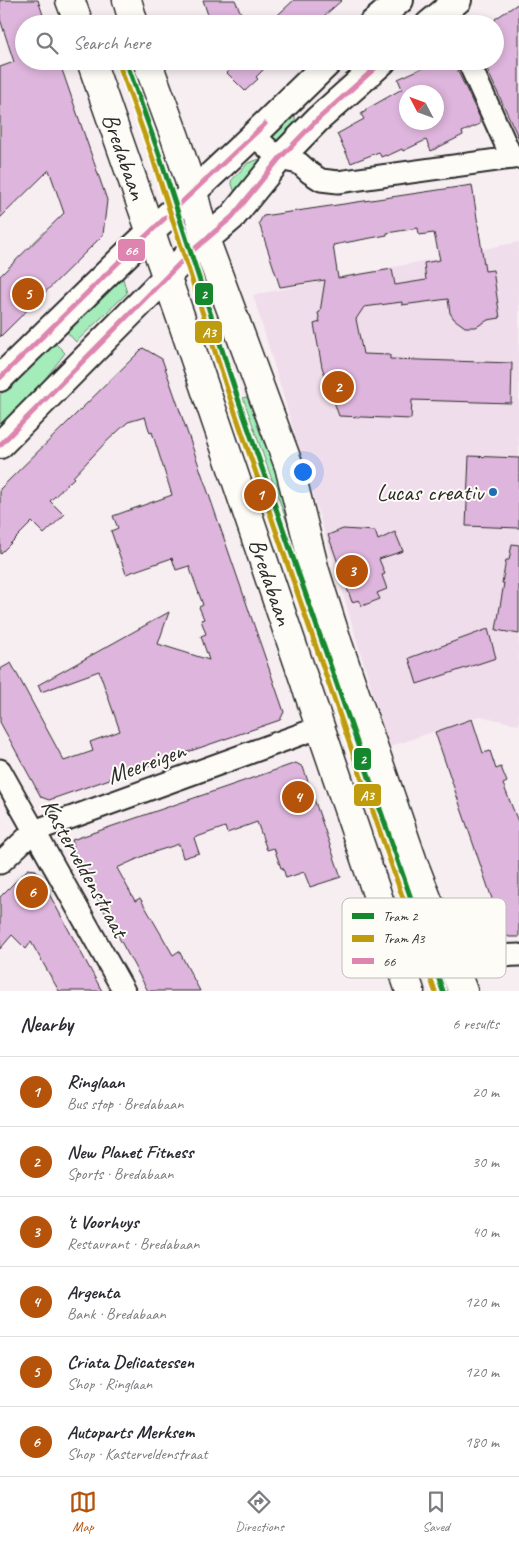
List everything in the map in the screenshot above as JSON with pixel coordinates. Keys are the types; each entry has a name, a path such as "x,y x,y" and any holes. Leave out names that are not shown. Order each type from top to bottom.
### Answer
{"main road":[{"path":"70,0 76,15"},
{"path":"127,0 131,15"},
{"name":"Bredabaan","path":"95,70 379,898"},
{"name":"Bredabaan","path":"150,70 175,136 193,192 205,239 290,466 315,571 338,644 427,898"},
{"name":"Bredabaan","path":"406,978 410,991"},
{"name":"Bredabaan","path":"458,978 463,991"}],"street":[{"path":"382,15 400,0"},
{"path":"0,378 321,70"},
{"path":"0,445 205,239 232,217 278,159 317,120 373,70"},
{"path":"254,135 278,159 299,163 310,173 322,180 338,182 516,158 472,70"},
{"name":"Meereigen","path":"0,863 34,831 321,728"},
{"name":"Kasterveldenstraat","path":"0,770 124,991"},
{"path":"506,956 519,955"}],"shaded area":[{"path":"519,242 519,725 480,716 389,747 253,295"}],"green space":[{"path":"294,107 296,127 276,144 270,140 271,133"},
{"path":"263,159 236,196 231,181 248,163"},
{"path":"122,275 127,293 76,342 66,331"},
{"path":"54,342 65,353 22,409 0,431 0,395"},
{"path":"247,397 264,443 284,478 309,584 243,398"},
{"path":"287,554 315,637 311,638 283,556"}],"building":[{"path":"0,0 38,0 43,15 15,15 15,70 62,70 107,200 103,235 0,337 0,276 64,213 49,170 0,218 0,67 14,62 0,19"},
{"path":"203,0 235,0 242,15 208,15"},
{"path":"294,0 342,0 325,15 278,15"},
{"path":"519,3 519,139 487,70 504,70 504,15 501,15"},
{"path":"229,70 263,70 256,77 258,79 245,91 227,73"},
{"path":"418,70 457,70 480,118 480,124 462,132 463,135 431,151 426,140 387,156 381,157 379,152 351,163 337,134 364,119 361,114 365,110 399,91 399,130 444,130 444,85 400,85 398,79"},
{"path":"472,185 485,271 493,270 500,318 488,320 476,327 465,327 454,319 450,313 448,299 402,305 402,302 364,307 356,319 363,354 390,355 390,359 512,363 511,403 412,400 411,419 339,416 322,367 314,324 320,322 318,313 320,312 325,280 280,287 259,223 263,216","holes":["418,228 419,235 434,233 440,260 424,263 426,280 395,285 392,269 338,278 333,245"]},
{"path":"143,348 162,359 284,712 280,720 49,800 41,797 0,722 0,669 11,663 64,761 93,751 90,742 120,731 99,671 41,692 38,685 169,612 158,644 209,660 201,636 206,634 201,620 204,619 199,607 203,605 189,566 176,570 172,558 126,574 111,531 118,528 113,516 172,495 152,432 150,433 145,417 128,422 105,443 74,478 50,501 64,515 44,534 32,522 0,554 0,489"},
{"name":"Lucas creativ","path":"469,456 519,458 519,528 466,526"},
{"path":"343,529 375,531 378,540 395,532 403,551 379,559 385,574 382,575 387,589 377,593 380,599 362,606 359,600 352,602 328,535"},
{"path":"512,544 519,545 519,634 496,630 506,560 509,560"},
{"path":"488,629 496,658 417,684 409,658"},
{"path":"472,719 483,753 490,751 496,769 501,767 507,782 503,784 519,824 519,937 506,935 506,898 492,898 435,732"},
{"path":"296,763 303,767 341,877 310,887 304,872 286,878 274,848 267,850 257,822 227,833 225,827 194,838 199,853 183,858 179,844 148,854 117,868 135,901 140,898 173,955 179,951 200,991 148,991 70,848 74,846 72,840"},
{"path":"28,869 36,870 102,991 59,991 31,942 26,949 12,935 0,949 0,897"}],"tram line":[{"name":"A3","path":"121,70 152,156 228,392 403,898"},
{"name":"2","path":"129,70 159,154 235,390 411,898"},
{"name":"A3","path":"431,978 435,991"},
{"name":"2","path":"439,978 443,991"}],"transit line":[{"name":"66","path":"0,445 191,252 232,217 279,159 317,120 373,70"},
{"name":"66","path":"0,378 131,250 265,124"}],"place":[{"name":"Criata Delicatessen","path":"28,294"},
{"name":"New Planet Fitness","path":"338,387"},
{"name":"Lucas creativ","path":"493,492"},
{"name":"Ringlaan","path":"260,495"},
{"name":"'t Voorhuys","path":"352,571"},
{"name":"Argenta","path":"298,797"},
{"name":"Autoparts Merksem","path":"32,892"}]}
